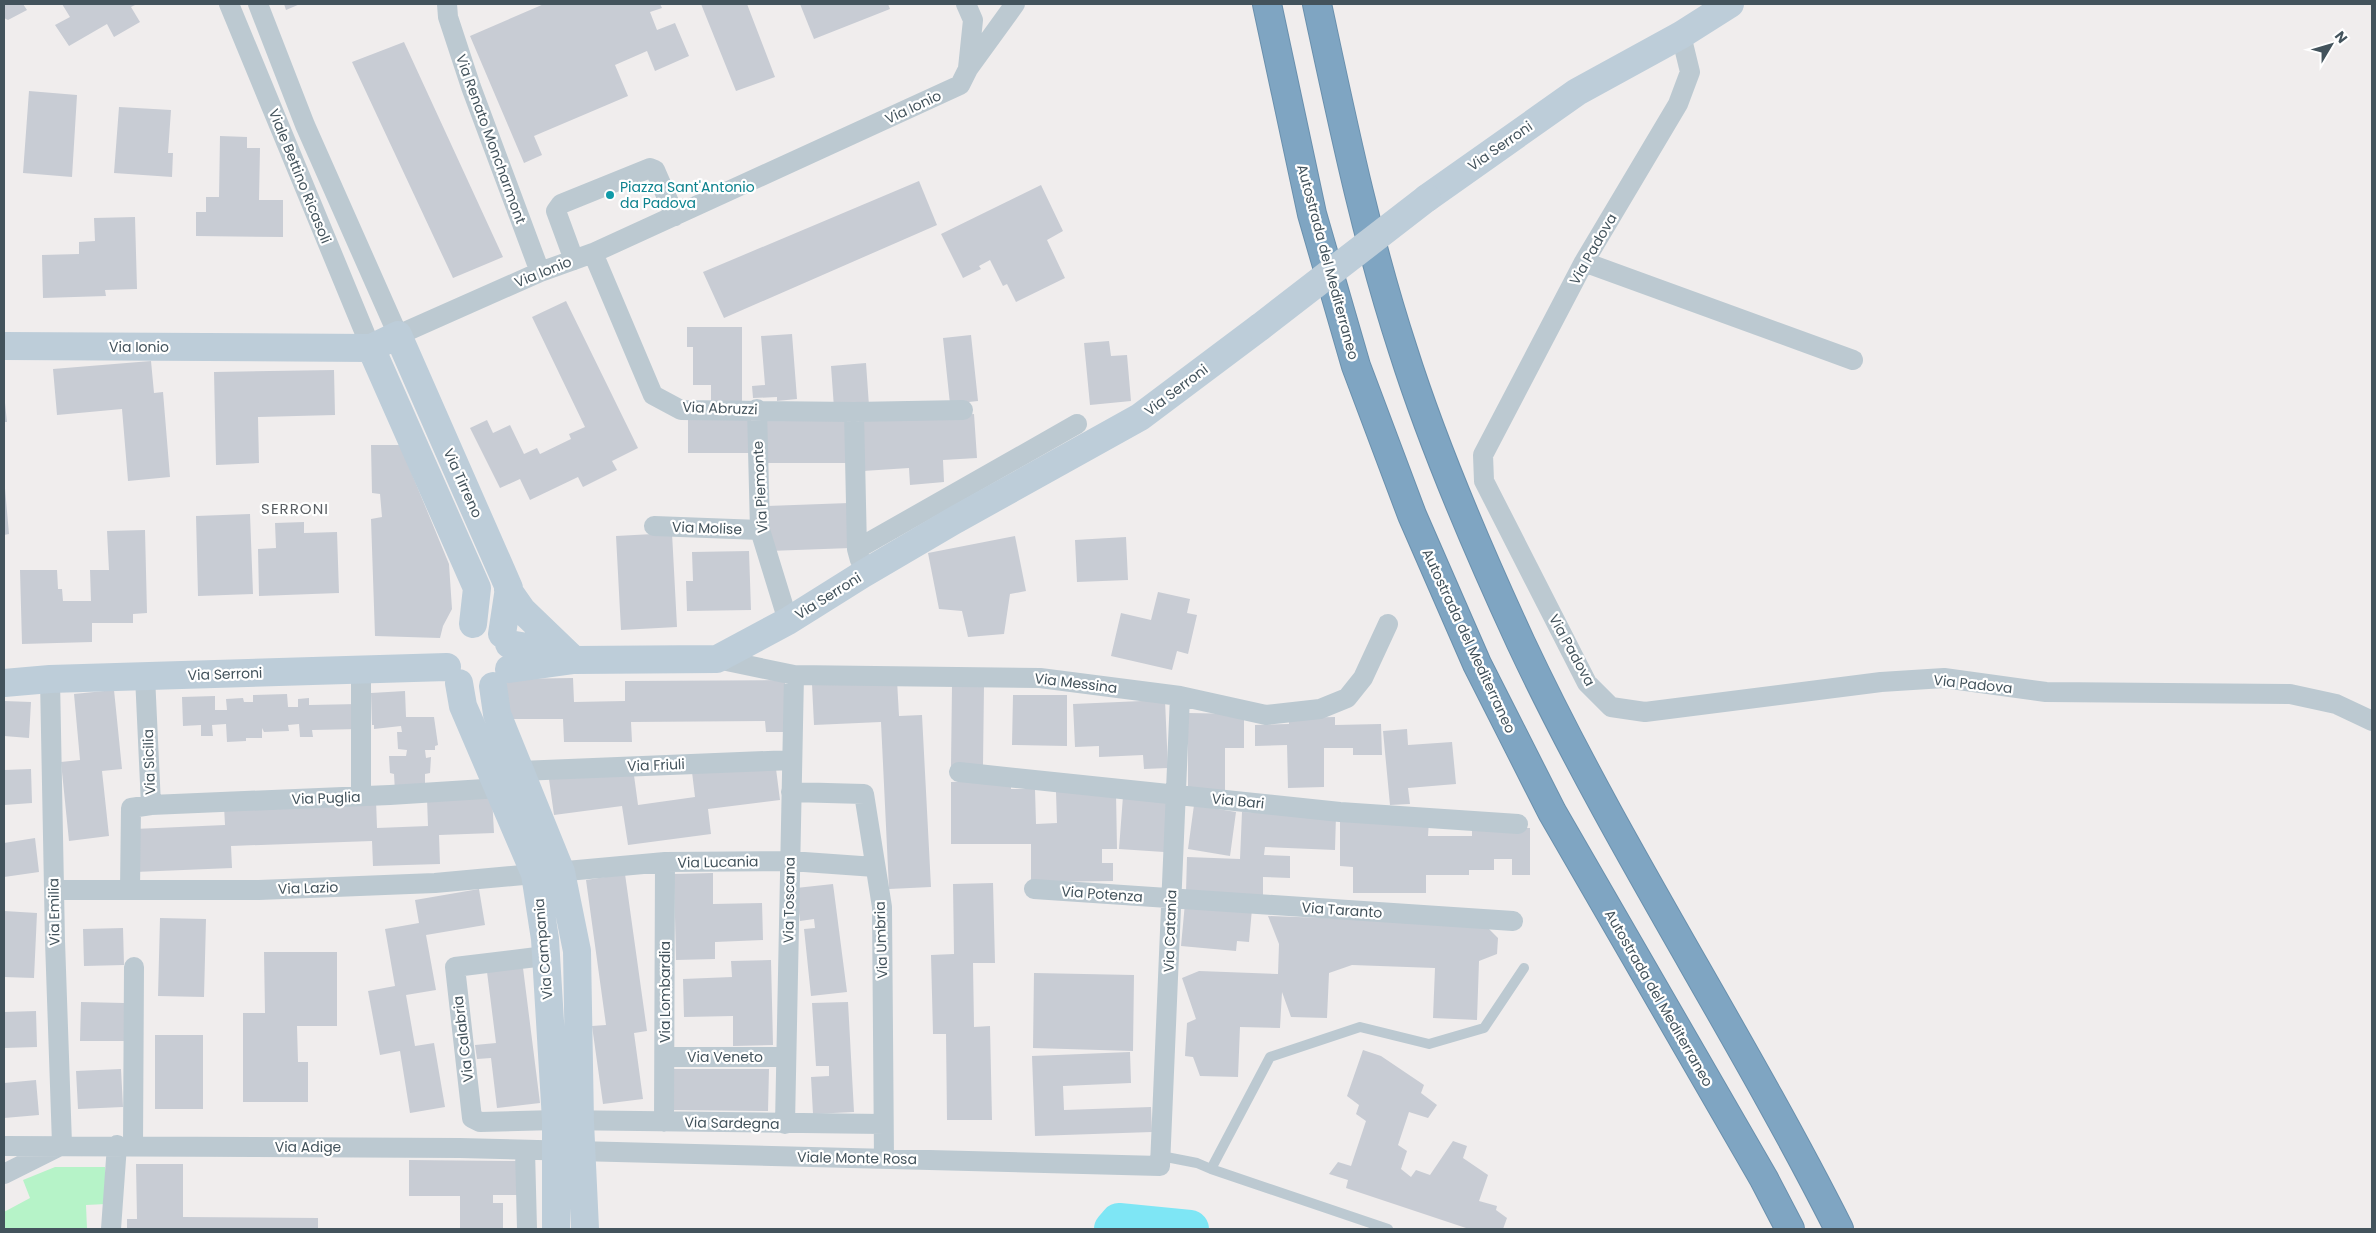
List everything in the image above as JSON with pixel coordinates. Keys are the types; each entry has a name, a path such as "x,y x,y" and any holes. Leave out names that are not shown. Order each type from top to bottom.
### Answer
{"highway":[{"name":"Autostrada del Mediterraneo","path":"1267,4 1312,214 1356,366 1412,515 1477,664 1552,812 1759,1170 1790,1229"},
{"path":"1317,4 1360,202 1403,351 1457,497 1521,643 1595,789 1802,1156 1839,1229"}],"street":[{"name":"Viale Bettino Ricasoli","path":"228,4 371,348"},
{"name":"Viale Bettino Ricasoli","path":"258,4 305,125 398,335"},
{"name":"Via Renato Moncharmont","path":"448,4 448,17 471,88 540,272"},
{"path":"966,4 973,20 968,70"},
{"name":"Via Ionio","path":"4,346 371,348 540,272 574,260 675,216 960,85 968,70 1015,4"},
{"name":"Via Serroni","path":"503,658 558,652 574,660 717,659 788,621 860,561 1140,417 1427,198 1577,92 1682,35 1730,4"},
{"name":"Via Padova","path":"1682,35 1690,72 1678,104 1584,262 1483,455 1484,481 1587,683 1611,707 1645,712 1882,682 1944,678 2046,692 2290,694 2336,704 2372,721"},
{"path":"574,260 556,211 561,204 650,168 655,170 675,216"},
{"name":"Via Abruzzi","path":"593,252 653,395 681,410 757,409 854,412 963,410"},
{"path":"1584,262 1853,360"},
{"name":"Via Tirreno","path":"398,335 508,590 522,610 574,660"},
{"path":"371,348 477,588 456,650 473,689 484,689 503,658 508,590"},
{"name":"Via Piemonte","path":"757,409 760,530 788,621"},
{"path":"854,412 860,561 1077,424"},
{"name":"Via Molise","path":"654,526 760,530"},
{"name":"Via Messina","path":"717,659 794,676 1040,678 1180,696 1266,715 1320,709 1347,698 1363,678 1388,624"},
{"path":"456,650 491,626 503,658"},
{"name":"Via Serroni","path":"4,683 50,679 361,670 456,650"},
{"name":"Via Campania","path":"456,650 463,706 510,780 577,951 568,1121 555,1151 556,1229"},
{"name":"Via Campania","path":"503,658 497,714 510,780"},
{"path":"361,670 361,796"},
{"name":"Via Sicilia","path":"130,890 131,808 151,805 146,676"},
{"name":"Via Toscana","path":"785,1124 794,676"},
{"name":"Via Emilia","path":"50,679 62,1144"},
{"name":"Via Catania","path":"1160,1161 1180,696"},
{"name":"Via Friuli","path":"510,780 792,760"},
{"name":"Via Bari","path":"959,772 1340,812 1518,824"},
{"name":"Via Puglia","path":"151,805 361,796 510,780"},
{"name":"Via Umbria","path":"791,792 864,794 882,907 884,1159"},
{"name":"Via Lucania","path":"548,873 665,862 790,861 875,867"},
{"name":"Via Lombardia","path":"664,1122 665,862"},
{"name":"Via Campania","path":"548,873 545,956 568,1121 581,1151 584,1229"},
{"name":"Via Lazio","path":"54,890 328,887 435,882 548,873"},
{"name":"Via Potenza","path":"1034,889 1171,898"},
{"name":"Via Taranto","path":"1171,898 1513,921"},
{"name":"Via Calabria","path":"545,956 455,966 472,1118 480,1122 568,1121"},
{"path":"111,1229 125,1145 134,966"},
{"name":"Via Veneto","path":"664,1057 786,1057"},
{"name":"Via Sardegna","path":"568,1121 884,1124"},
{"name":"Via Adige","path":"4,1174 62,1144"},
{"name":"Via Adige","path":"4,1146 62,1144 555,1151"},
{"path":"525,1150 526,1229"},
{"name":"Viale Monte Rosa","path":"555,1151 884,1159 1160,1161"}],"lane":[{"path":"1211,1169 1270,1057 1360,1027 1428,1044 1484,1028 1524,968"},
{"path":"1160,1161 1197,1163 1388,1229"}],"green space":[{"path":"55,1167 105,1167 106,1204 86,1205 87,1229 4,1229 4,1212 30,1198 23,1180"}],"building":[{"path":"4,4 23,4 27,10 8,20 4,18"},
{"path":"62,4 137,4 131,7 140,22 114,37 107,24 69,46 55,25 70,17"},
{"path":"284,4 300,4 286,10"},
{"path":"544,4 660,4 662,8 650,12 657,30 675,23 689,56 655,71 647,51 615,65 628,96 534,136 542,155 524,163 470,36"},
{"path":"701,4 747,4 775,77 736,91"},
{"path":"800,4 888,4 890,9 814,39"},
{"path":"404,42 503,257 453,278 352,62"},
{"path":"29,91 77,95 72,177 23,173"},
{"path":"119,107 171,110 168,153 173,153 172,177 114,173"},
{"path":"220,136 247,137 247,148 260,148 259,200 283,200 283,237 196,236 196,212 206,212 206,197 219,197"},
{"path":"919,181 937,225 724,318 703,272"},
{"path":"1041,185 1063,231 1047,240 1065,278 1016,302 1007,284 1003,286 990,260 979,266 981,269 963,278 941,234"},
{"path":"135,217 137,289 105,290 106,296 43,298 42,255 79,254 79,242 95,241 94,218"},
{"path":"566,301 638,448 612,461 617,470 583,487 578,477 530,500 520,479 500,488 470,428 487,420 493,433 510,425 524,454 537,448 540,454 571,439 569,434 585,427 532,317"},
{"path":"687,327 742,327 742,404 711,404 711,385 693,385 693,347 687,347"},
{"path":"792,334 797,399 777,401 777,397 753,398 752,386 765,385 761,336"},
{"path":"971,335 978,401 950,404 943,338"},
{"path":"1109,341 1111,356 1127,355 1131,401 1090,405 1084,343"},
{"path":"151,361 154,393 163,392 170,477 128,481 122,409 57,415 53,369"},
{"path":"866,363 869,406 834,408 831,366"},
{"path":"334,370 335,415 258,417 259,463 216,465 214,372"},
{"path":"5,403 7,422 4,422"},
{"path":"974,414 977,458 943,460 944,482 910,485 909,468 863,471 859,419 909,419"},
{"path":"688,415 751,415 751,453 688,453"},
{"path":"847,415 847,463 766,463 765,416"},
{"path":"371,445 400,445 449,564 452,609 443,626 440,638 375,636 371,519 382,517 380,494 372,493"},
{"path":"4,477 9,534 4,535"},
{"path":"849,503 851,548 769,551 767,506"},
{"path":"250,514 253,594 198,596 196,516"},
{"path":"304,522 304,533 337,532 339,593 259,596 258,549 276,548 275,523"},
{"path":"145,530 147,613 133,614 133,623 92,623 92,642 22,644 20,570 57,570 58,589 62,589 63,601 91,601 90,570 109,570 107,531"},
{"path":"672,533 677,627 621,630 616,536"},
{"path":"1015,536 1026,591 1010,594 1004,634 968,637 962,611 939,609 928,553"},
{"path":"1126,537 1128,580 1077,582 1075,540"},
{"path":"749,551 751,610 687,611 686,581 693,581 692,552"},
{"path":"1158,592 1190,599 1187,613 1197,615 1188,654 1177,651 1172,670 1111,656 1121,613 1151,620"},
{"path":"573,678 574,702 625,701 625,681 785,680 785,732 766,732 765,721 631,722 632,742 564,742 563,719 506,719 505,679"},
{"path":"897,680 899,716 922,715 931,887 889,889 881,722 814,725 812,684"},
{"path":"952,686 984,686 983,766 951,766"},
{"path":"114,690 122,769 102,771 109,836 69,841 61,762 80,760 74,694"},
{"path":"405,691 406,717 434,717 438,745 435,746 435,750 425,750 426,758 431,757 430,773 425,774 425,788 395,792 394,774 390,773 389,756 406,756 407,750 398,749 397,732 402,732 401,726 374,729 374,725 372,725 371,693"},
{"path":"287,694 288,707 298,707 298,699 309,698 309,705 359,704 360,729 312,730 313,737 300,737 299,724 288,725 289,731 264,732 262,728 262,738 246,738 246,741 227,742 226,724 212,725 213,736 201,736 201,725 183,726 182,697 215,696 215,710 227,710 226,699 243,698 244,702 253,702 253,695"},
{"path":"1013,695 1067,695 1067,746 1012,745"},
{"path":"1165,700 1168,768 1144,769 1143,755 1099,757 1099,746 1075,747 1073,704"},
{"path":"4,701 31,702 29,738 4,736"},
{"path":"1188,713 1244,714 1244,748 1225,748 1225,793 1188,792"},
{"path":"1335,717 1335,725 1381,724 1382,755 1353,755 1353,748 1324,748 1324,787 1288,788 1287,745 1255,746 1255,725 1289,724 1289,718"},
{"path":"1407,729 1408,745 1452,742 1456,784 1408,788 1410,804 1390,805 1383,731"},
{"path":"775,761 780,800 708,809 711,834 628,845 622,806 554,815 549,779 633,768 638,805 695,797 692,772"},
{"path":"31,769 32,803 4,805 4,770"},
{"path":"1011,781 1011,789 1035,789 1036,824 1057,823 1056,792 1116,792 1117,849 1102,849 1102,863 1113,863 1113,881 1031,882 1031,844 951,844 951,782"},
{"path":"492,796 494,833 439,835 440,864 373,866 372,841 231,846 232,868 135,872 134,829 225,825 224,806 376,800 377,828 428,826 427,798"},
{"path":"1123,796 1168,800 1164,852 1119,849"},
{"path":"1194,805 1236,812 1230,856 1188,849"},
{"path":"1242,812 1336,815 1335,850 1265,847 1264,855 1290,856 1290,878 1263,877 1263,896 1186,892 1187,857 1240,859"},
{"path":"1340,820 1429,820 1428,836 1472,836 1472,828 1530,828 1530,875 1512,875 1512,859 1494,859 1494,870 1469,870 1469,875 1426,875 1426,893 1353,893 1353,867 1340,866"},
{"path":"35,838 39,872 4,877 4,843"},
{"path":"713,873 713,904 762,903 763,940 715,942 715,959 676,960 674,874"},
{"path":"625,874 647,1031 634,1033 643,1099 603,1104 592,1026 606,1025 586,880"},
{"path":"993,883 995,963 973,963 974,1027 990,1026 992,1120 947,1120 946,1034 933,1034 931,955 954,954 953,884"},
{"path":"833,884 847,992 811,996 804,929 815,928 814,919 800,921 796,888"},
{"path":"479,889 485,925 426,935 436,990 406,995 415,1046 434,1043 445,1107 410,1113 400,1051 380,1055 368,991 395,986 385,929 419,923 415,900"},
{"path":"1185,903 1252,909 1249,942 1237,941 1236,951 1181,946"},
{"path":"4,911 37,913 34,978 4,977"},
{"path":"1268,916 1484,924 1498,938 1497,954 1479,961 1477,1020 1433,1018 1435,968 1352,965 1329,973 1327,1018 1291,1017 1282,992 1280,1028 1240,1027 1238,1077 1200,1076 1193,1057 1185,1056 1187,1023 1196,1019 1182,978 1199,971 1278,974 1279,944"},
{"path":"160,918 206,919 204,997 158,996"},
{"path":"123,928 124,965 84,966 83,929"},
{"path":"264,952 337,952 337,1026 297,1026 298,1062 308,1062 308,1102 243,1102 243,1013 265,1013"},
{"path":"522,960 540,1103 497,1108 491,1058 477,1059 475,1045 496,1043 486,964"},
{"path":"771,960 773,1045 733,1046 733,1016 684,1017 683,979 732,977 731,961"},
{"path":"1034,973 1134,975 1133,1051 1033,1048"},
{"path":"81,1002 124,1003 124,1041 80,1041"},
{"path":"848,1002 854,1112 813,1114 811,1077 829,1076 829,1066 816,1066 812,1003"},
{"path":"36,1011 37,1047 4,1048 4,1012"},
{"path":"155,1035 203,1035 203,1109 155,1109"},
{"path":"1363,1050 1381,1056 1424,1085 1421,1093 1437,1105 1428,1118 1409,1112 1398,1145 1407,1151 1401,1169 1411,1177 1416,1170 1430,1175 1453,1141 1467,1146 1463,1158 1488,1175 1479,1201 1497,1206 1496,1210 1507,1218 1503,1229 1469,1229 1346,1188 1348,1180 1329,1174 1338,1162 1351,1166 1366,1121 1356,1114 1359,1105 1347,1096"},
{"path":"1130,1052 1131,1083 1063,1086 1064,1110 1151,1107 1152,1132 1035,1136 1032,1056"},
{"path":"121,1069 123,1107 78,1109 76,1071"},
{"path":"673,1069 769,1069 768,1111 673,1110"},
{"path":"36,1080 39,1115 4,1118 4,1083"},
{"path":"409,1160 517,1161 517,1195 493,1195 493,1203 503,1203 503,1229 460,1229 460,1196 409,1196"},
{"path":"136,1164 183,1164 183,1217 318,1218 318,1229 127,1229 127,1219 137,1219"}],"waterway":[{"path":"1113,1229 1119,1222 1190,1229"}],"place":[{"name":"Piazza Sant'Antonio da Padova","path":"610,195"}],"district":[{"name":"SERRONI","path":"295,508"}]}
